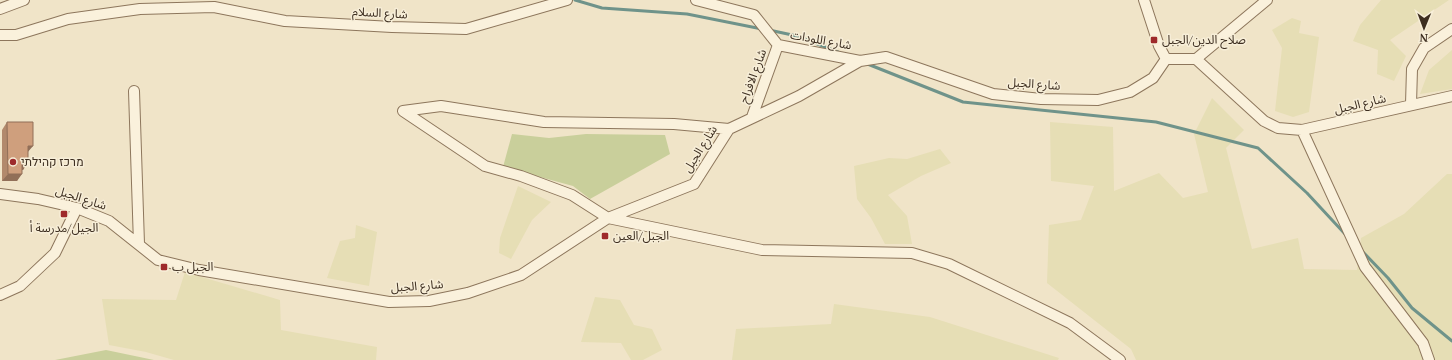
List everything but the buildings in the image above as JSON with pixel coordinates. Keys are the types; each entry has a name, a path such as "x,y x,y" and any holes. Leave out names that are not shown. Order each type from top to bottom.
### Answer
{"street":[{"path":"0,9 24,0"},
{"name":"شارع السلام","path":"0,35 16,35 68,19 140,9 214,7 285,21 392,27 466,29 568,0"},
{"name":"شارع الافراح","path":"696,0 754,15 778,45 752,117"},
{"path":"1144,0 1159,46 1166,60 1196,59 1267,0"},
{"path":"1411,104 1412,69 1424,48 1452,29"},
{"name":"شارع اللودات","path":"778,45 860,61"},
{"name":"شارع الجبل","path":"0,194 38,199 77,208 109,221 158,260 199,270 389,302 429,301 468,293 521,275 608,218 694,184 729,129 799,96 860,61 886,58 993,94 1041,99 1098,100 1130,92 1153,78 1166,60"},
{"name":"شارع الجبل","path":"1196,59 1264,121 1278,128 1302,130 1411,104 1452,96"},
{"path":"134,91 139,244"},
{"path":"729,129 674,124 544,122 441,106 403,111 485,166 521,176 572,195 608,218 762,250 912,253 949,264 1070,323 1120,360"},
{"path":"1302,130 1365,267 1423,343 1429,360"},
{"path":"0,295 20,286 55,253 77,208"}],"shaded area":[{"path":"1381,0 1449,0 1390,40 1406,56 1394,81 1377,74 1378,50 1353,41 1360,25"},
{"path":"1292,18 1301,21 1299,33 1319,37 1309,112 1293,117 1275,111 1282,48 1272,30"},
{"path":"1452,50 1452,89 1420,94 1429,70"},
{"path":"1212,98 1244,130 1226,148 1252,249 1298,238 1304,269 1357,270 1361,238 1404,214 1447,174 1452,174 1452,360 1136,360 1131,349 1047,283 1049,225 1081,220 1094,186 1051,181 1050,122 1113,127 1114,191 1159,173 1183,198 1208,192 1194,134"},
{"path":"940,149 951,163 921,176 888,195 907,216 912,244 885,244 871,218 857,199 854,166 889,158 907,159"},
{"path":"518,186 551,202 532,220 511,259 499,253 500,238"},
{"path":"356,225 377,232 369,286 327,278 340,241 355,238"},
{"path":"185,272 280,300 281,330 377,347 376,360 174,360 146,352 109,345 102,299 176,300"},
{"path":"595,297 620,300 634,325 652,329 662,350 643,360 631,360 621,343 581,342"},
{"path":"834,304 930,317 1059,358 1058,360 732,360 736,329 831,324"}],"green space":[{"path":"512,134 549,138 586,134 665,135 670,154 590,199 573,186 503,167"},
{"path":"106,350 154,360 55,360"}],"waterway":[{"path":"575,0 602,8 687,14 762,29"},
{"path":"769,30 797,36 838,52"},
{"path":"865,63 963,102 1156,122 1258,148 1307,193 1345,234"},
{"path":"1363,252 1388,278 1412,308 1452,341"}],"place":[{"name":"صلاح الدين/الجبل","path":"1154,40"},
{"name":"מרכז קהילתי","path":"13,162"},
{"name":"الجيل/مدرسة أ","path":"64,214"},
{"name":"الجبل/العين","path":"605,236"},
{"name":"الجبل ب","path":"164,267"}]}
